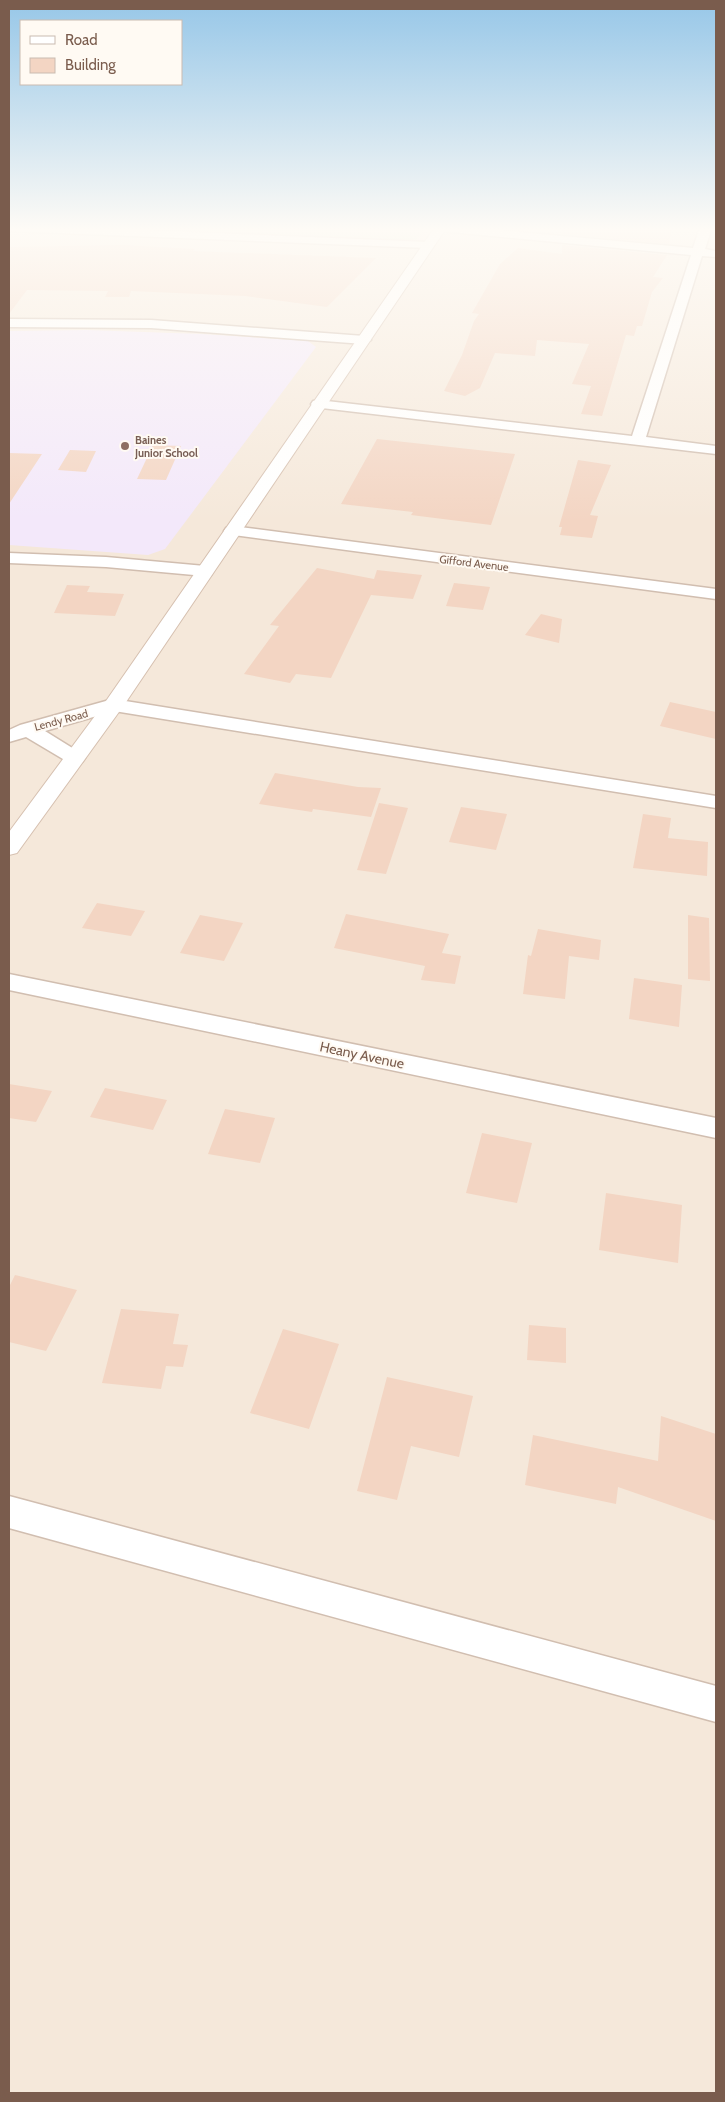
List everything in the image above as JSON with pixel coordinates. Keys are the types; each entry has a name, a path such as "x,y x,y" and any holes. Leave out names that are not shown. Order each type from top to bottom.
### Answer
{"street":[{"path":"166,325 364,340"},
{"path":"9,848 113,706 318,404 374,325"},
{"path":"637,442 675,325"},
{"path":"318,404 716,450"},
{"name":"Gifford Avenue","path":"232,531 716,594"},
{"path":"9,558 106,562 205,571"},
{"path":"113,706 716,802"},
{"name":"Lendy Road","path":"18,732 113,706"},
{"path":"18,732 75,758"},
{"name":"Heany Avenue","path":"9,982 716,1128"},
{"path":"9,1512 716,1704"}],"shaded area":[{"path":"9,325 716,325 716,2093 9,2093"},
{"name":"Baines Junior School","path":"87,330 201,334 308,341 316,347 165,549 148,555 9,545 9,331"}],"building":[{"path":"473,325 642,325 637,326 634,336 626,335 602,416 581,414 591,386 572,384 589,344 537,340 535,356 495,353 480,388 465,396 444,391 462,355"},
{"path":"377,439 515,454 491,525 411,515 413,512 341,504"},
{"path":"153,445 181,446 166,480 137,479"},
{"path":"70,450 96,451 86,472 58,470"},
{"path":"9,453 42,454 9,504"},
{"path":"578,460 611,465 590,515 598,516 592,538 560,535 562,527 559,527"},
{"path":"317,568 374,579 377,570 422,575 413,599 371,595 331,678 296,674 290,683 244,674 279,626 270,625"},
{"path":"454,583 490,587 483,610 446,606"},
{"path":"67,585 90,586 87,592 124,594 115,616 54,613"},
{"path":"541,614 562,619 559,643 525,635"},
{"path":"670,702 716,712 716,739 660,726"},
{"path":"275,773 358,787 381,788 371,817 313,809 312,812 259,804"},
{"path":"379,803 408,808 386,874 357,870"},
{"path":"461,807 507,814 496,850 449,842"},
{"path":"643,814 671,818 668,838 708,842 707,876 633,868"},
{"path":"97,903 145,911 131,936 82,928"},
{"path":"346,914 449,934 442,953 461,956 455,984 421,980 425,966 334,948"},
{"path":"200,915 243,923 224,961 180,953"},
{"path":"688,915 709,918 710,981 688,979"},
{"path":"538,929 601,940 599,960 569,956 565,999 523,994 528,955 531,956"},
{"path":"634,978 682,985 679,1027 629,1019"},
{"path":"9,1084 52,1091 36,1122 9,1118"},
{"path":"105,1088 167,1100 153,1130 90,1117"},
{"path":"225,1109 275,1118 260,1163 208,1154"},
{"path":"482,1133 532,1143 517,1203 466,1193"},
{"path":"606,1193 682,1205 678,1263 599,1250"},
{"path":"15,1275 77,1290 46,1351 9,1342 9,1287"},
{"path":"121,1309 179,1314 173,1344 188,1345 183,1367 166,1366 161,1389 102,1383"},
{"path":"529,1325 566,1328 566,1363 527,1360"},
{"path":"283,1329 339,1344 309,1429 250,1413"},
{"path":"387,1377 473,1396 459,1457 411,1446 397,1500 357,1491"},
{"path":"661,1416 716,1434 716,1521 618,1487 616,1504 525,1485 533,1435 658,1461"}],"place":[{"name":"Baines Junior School","path":"125,446"}]}
